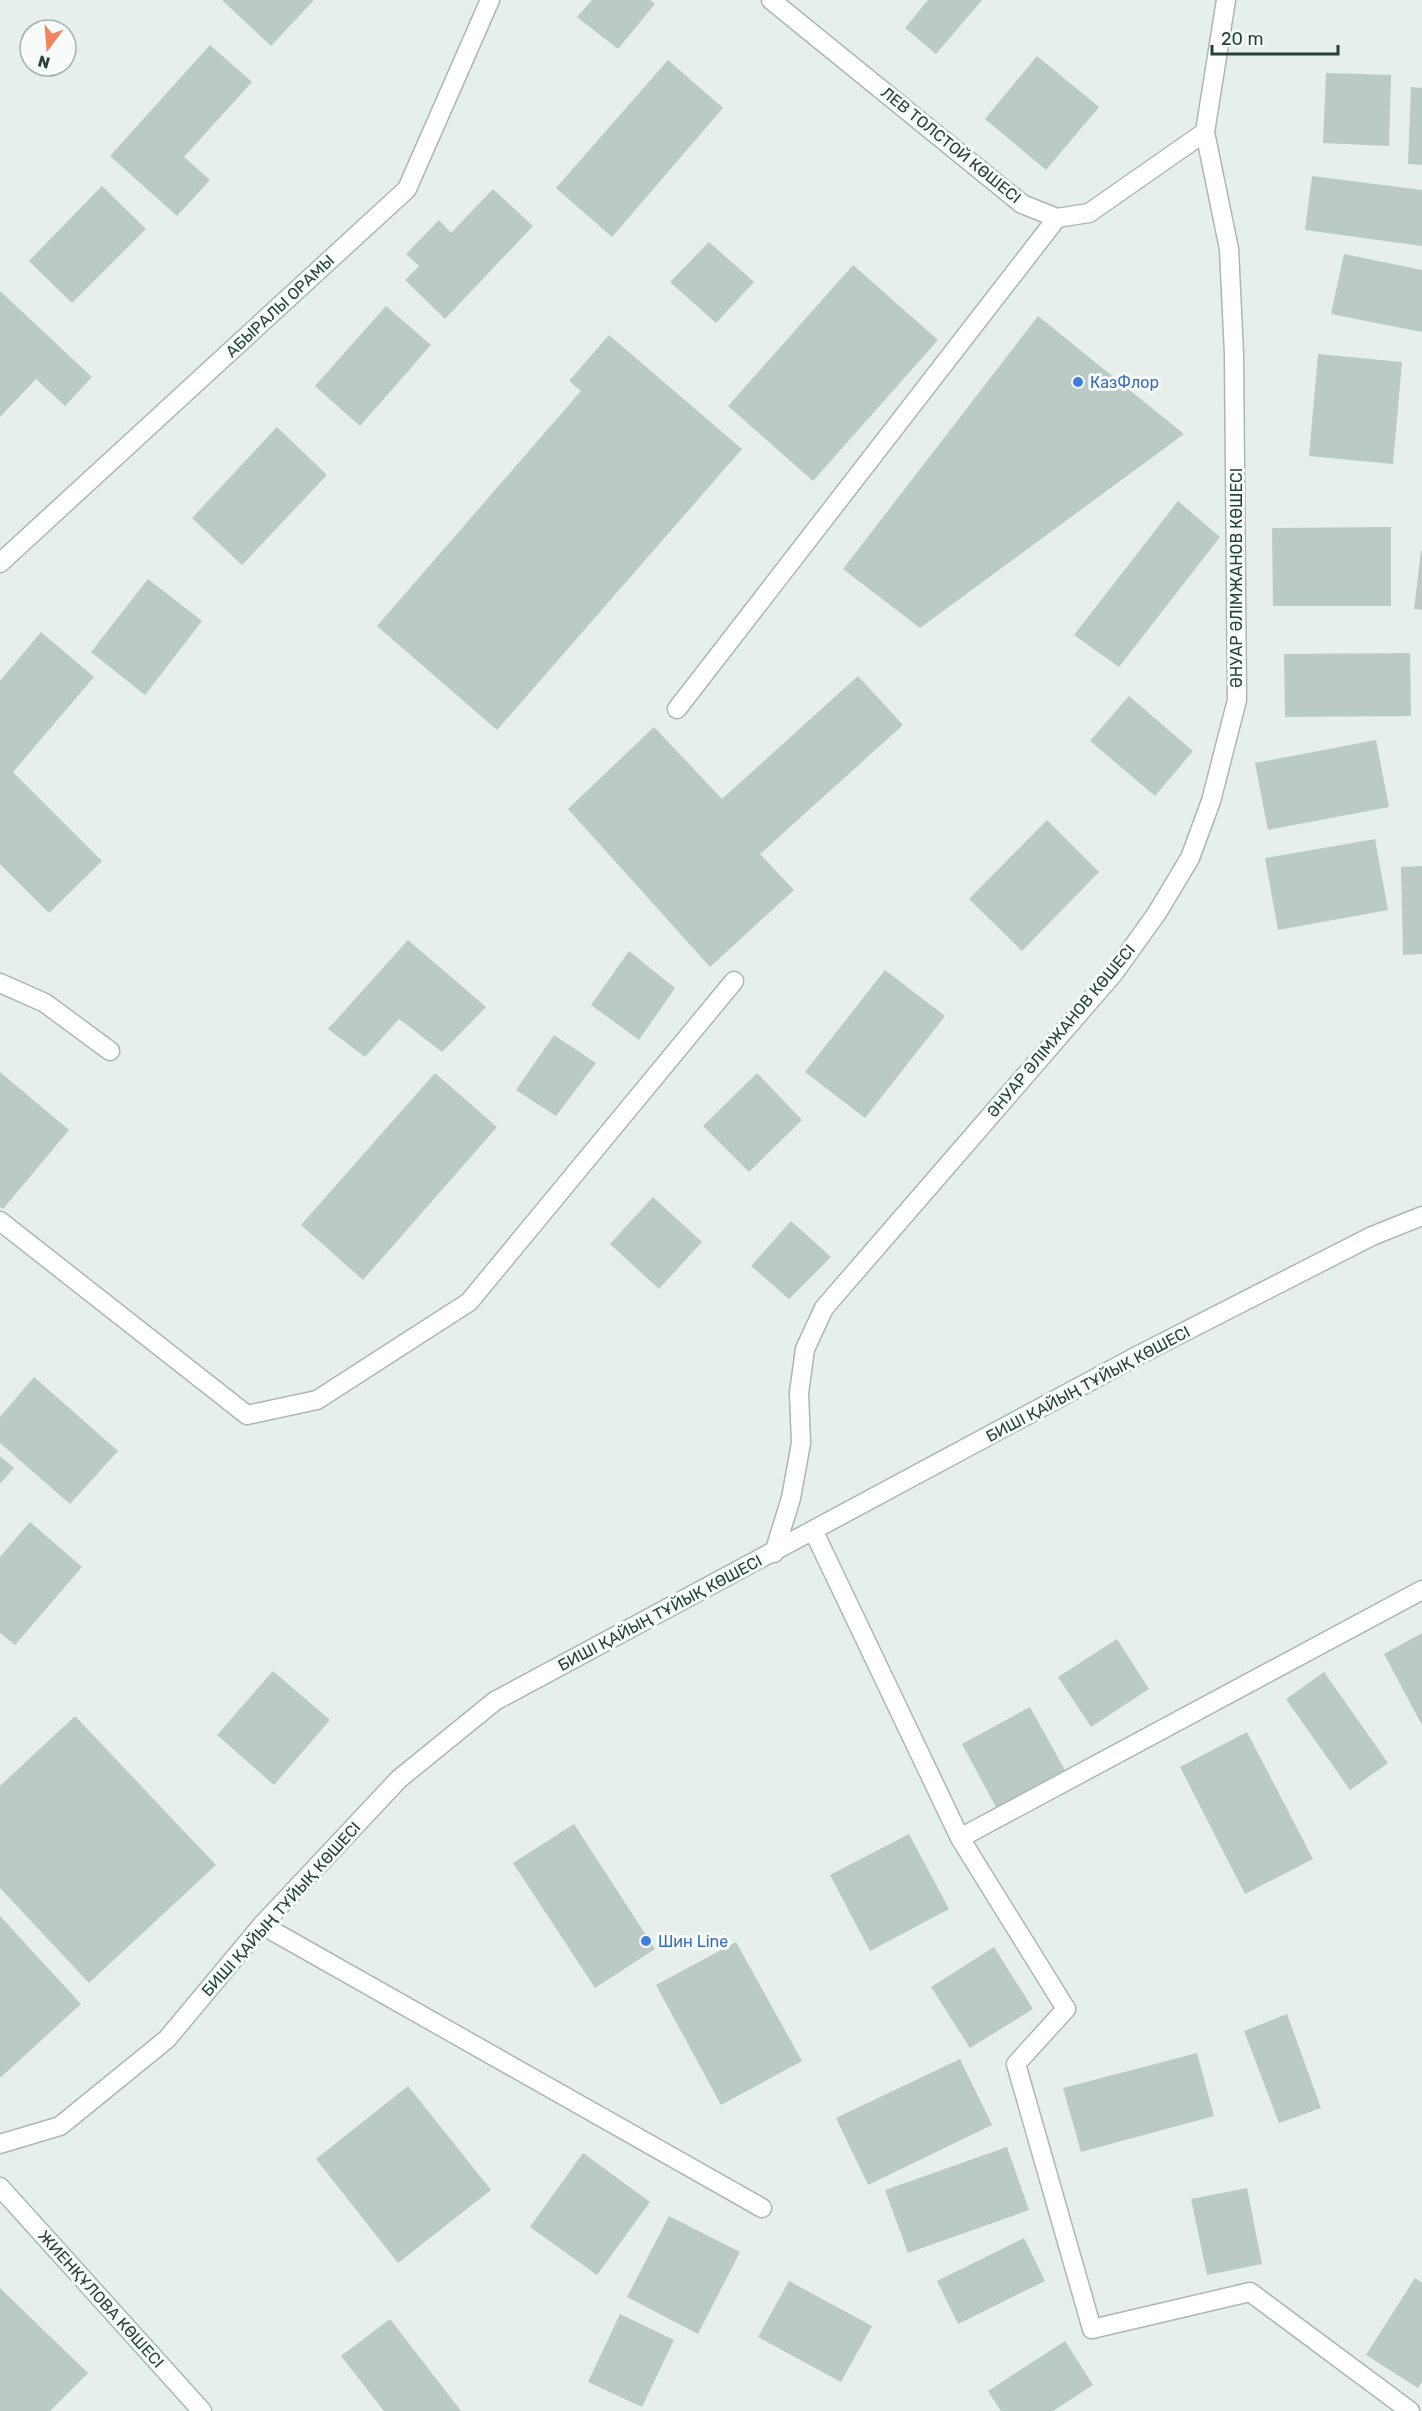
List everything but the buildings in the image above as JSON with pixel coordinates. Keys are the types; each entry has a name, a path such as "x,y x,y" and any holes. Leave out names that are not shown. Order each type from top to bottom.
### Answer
{"street":[{"name":"АБЫРАЛЫ ОРАМЫ","path":"0,563 407,189 490,0"},
{"name":"ЛЕВ ТОЛСТОЙ КӨШЕСІ","path":"771,0 1022,204 1057,218"},
{"name":"ӘНУАР ӘЛІМЖАНОВ КӨШЕСІ","path":"774,1553 791,1498 801,1443 799,1393 805,1349 824,1308 1114,973 1157,914 1190,858 1211,801 1237,700 1234,365 1229,249 1205,132 1226,0"},
{"path":"677,709 1057,218 1089,213 1205,132"},
{"path":"0,1221 248,1415 317,1400 469,1302 734,981"},
{"path":"0,983 45,1004 110,1051"},
{"name":"БИШІ ҚАЙЫҢ ТҰЙЫҚ КӨШЕСІ","path":"0,2144 60,2126 167,2038 262,1925 399,1779 495,1701 603,1641 814,1532 1137,1356 1372,1236 1422,1216"},
{"path":"814,1532 960,1838 1066,2009 1016,2064 1092,2329 1250,2292 1410,2411"},
{"path":"960,1838 1422,1590"},
{"path":"262,1925 762,2208"},
{"name":"ЖИЕНҚҰЛОВА КӨШЕСІ","path":"0,2187 202,2411"}],"place":[{"name":"КазФлор","path":"1078,382"},
{"name":"Шин Line","path":"646,1941"}]}
